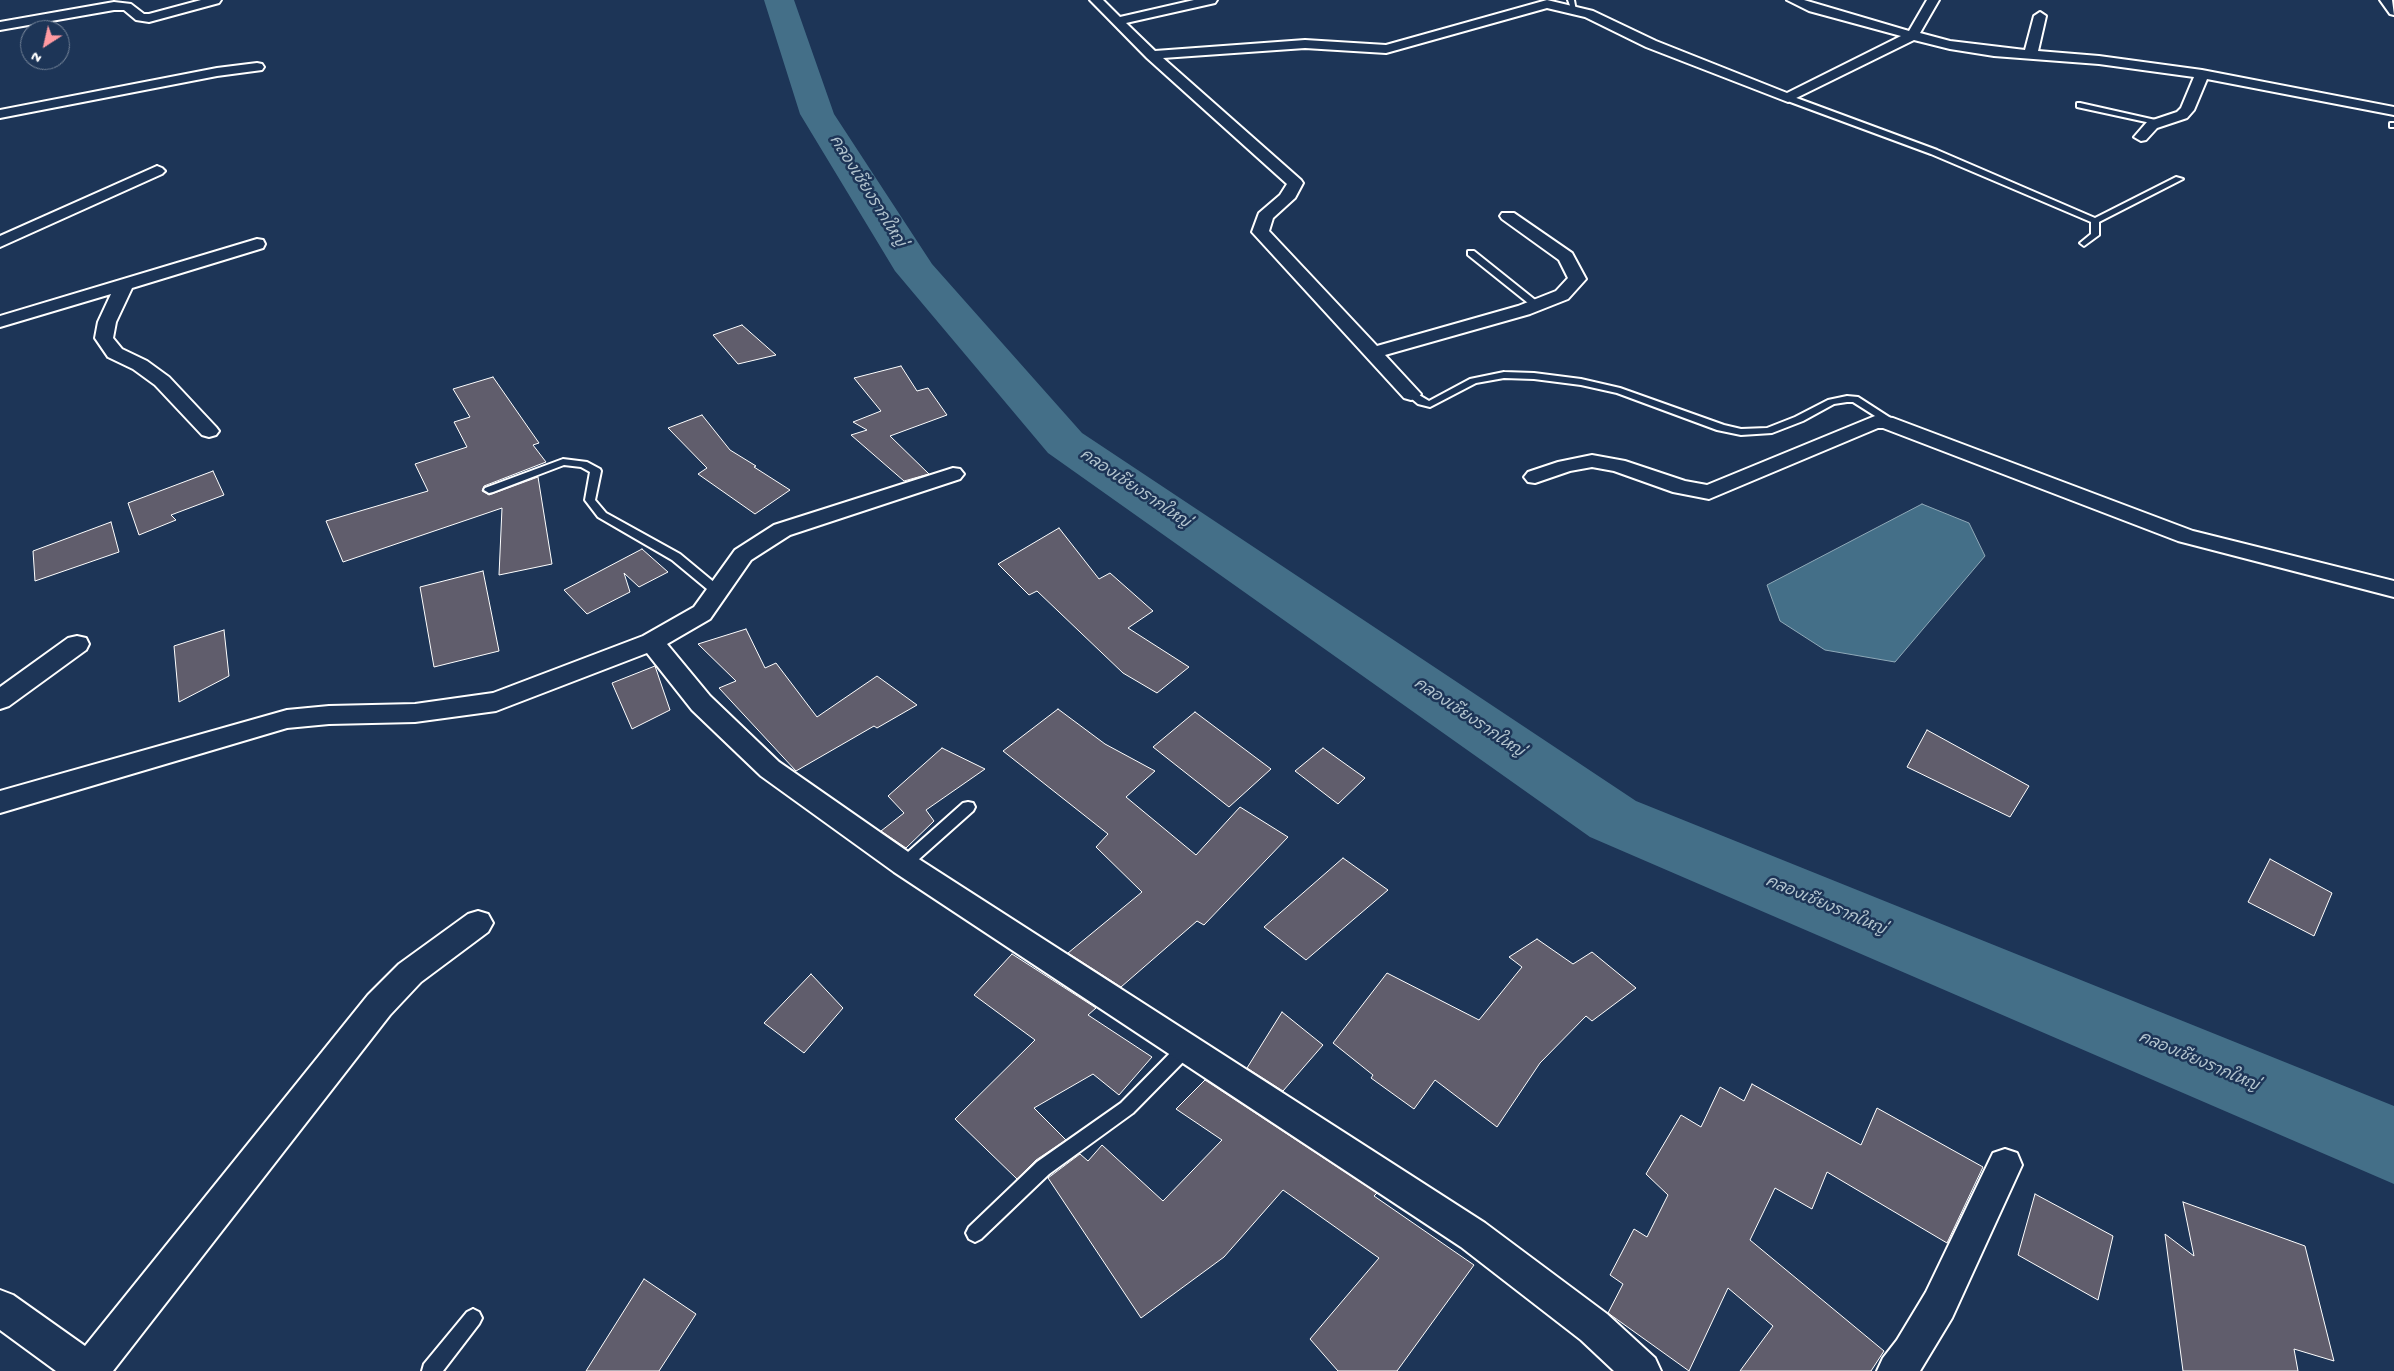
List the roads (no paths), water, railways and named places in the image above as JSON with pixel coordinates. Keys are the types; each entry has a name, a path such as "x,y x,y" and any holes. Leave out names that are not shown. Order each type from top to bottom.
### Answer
{"street":[{"path":"0,26 114,6 127,7 140,17 149,18 215,0"},
{"path":"1096,0 1152,55 1295,183 1287,198 1265,216 1260,232 1411,394"},
{"path":"1117,21 1212,0"},
{"path":"1793,0 1813,8 1912,36 1994,52 2122,62 2202,74 2394,120"},
{"path":"1152,55 1305,44 1386,49 1543,2 1572,5 1651,44 1788,98 1912,36 1933,0"},
{"path":"2031,56 2040,16"},
{"path":"0,114 217,72 257,67"},
{"path":"2141,138 2152,126 2178,119 2187,110 2202,74"},
{"path":"0,242 157,171"},
{"path":"1373,353 1536,305 1562,295 1577,279 1566,257 1508,216"},
{"path":"0,322 257,244"},
{"path":"125,284 107,322 104,338 115,353 140,365 162,381 209,431"},
{"path":"1535,477 1565,466 1592,461 1618,465 1681,487 1709,492 1875,422 1898,426 2186,536 2394,589"},
{"path":"0,802 288,719 329,715 414,714 496,702 652,642 702,613 743,554 782,530 953,474"},
{"path":"652,642 700,703 770,769 904,864 1473,1235 1594,1327 1642,1371"},
{"path":"0,700 77,644"},
{"path":"0,1308 88,1371 379,1006 410,973 478,924"},
{"path":"1896,1371 1910,1353 1939,1305 2005,1165"}],"lane":[{"path":"1788,98 1934,152 2093,220 2179,179"},
{"path":"2080,105 2160,123"},
{"path":"2084,243 2095,235 2093,220"},
{"path":"1471,253 1536,305"},
{"path":"1411,394 1421,402 1430,404 1473,381 1504,375 1534,376 1581,382 1620,391 1721,428 1741,432 1768,431 1799,419 1831,402 1855,399 1898,426"},
{"path":"489,490 563,462 583,464 596,471 590,500 602,515 676,557 717,591"},
{"path":"904,864 968,807"},
{"path":"975,1233 1043,1168 1127,1108 1186,1048"},
{"path":"431,1371 473,1318"}],"water":[{"path":"1922,504 1969,523 1985,556 1895,662 1825,650 1780,621 1767,585"}],"waterway":[{"name":"คลองเชียงรากใหญ่","path":"779,0 817,114 916,271 1065,443 1613,819 2394,1145"}]}
